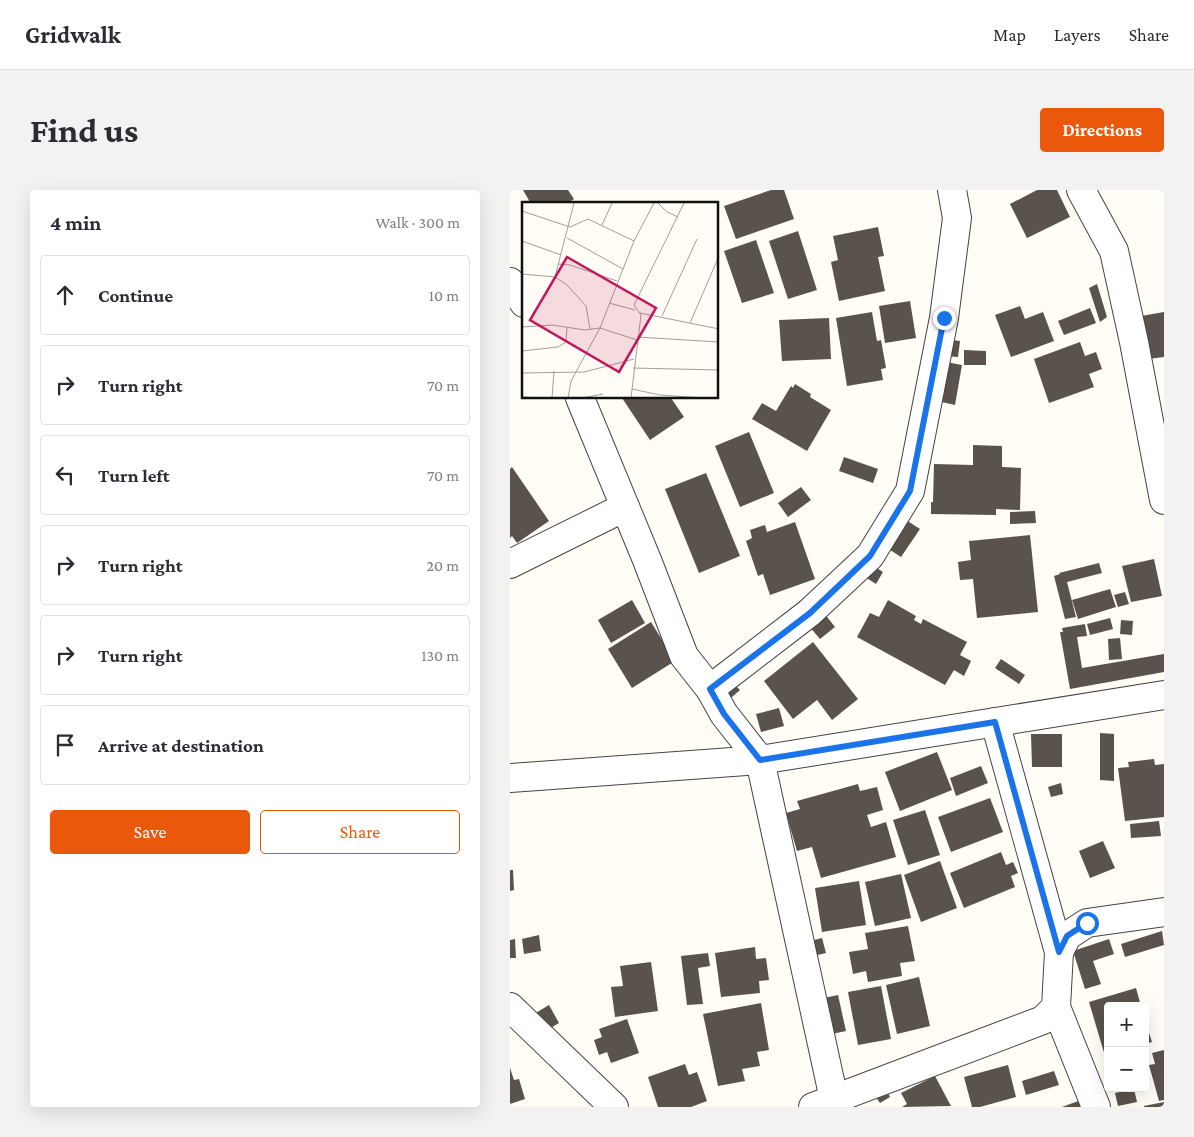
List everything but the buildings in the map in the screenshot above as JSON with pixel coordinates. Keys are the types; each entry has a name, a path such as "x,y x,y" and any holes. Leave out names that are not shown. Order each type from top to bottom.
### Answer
{"street":[{"path":"1081,190 1114,251 1134,342 1164,500"},
{"path":"710,689 810,613 870,556 910,491 944,318 959,192"},
{"path":"510,282 522,300"},
{"path":"580,399 626,507 684,656 710,689 724,714 760,760 823,1103 864,1098 1043,1020 1056,1007"},
{"path":"510,564 626,507"},
{"path":"510,778 760,760 1164,695"},
{"path":"995,722 1059,952 1056,1007 1096,1107"},
{"path":"1059,952 1067,936 1087,923 1164,912"},
{"path":"510,1007 614,1107"}],"route":[{"path":"944,318 910,491 870,556 810,613 710,689 724,714 760,760 995,722 1059,952 1067,936 1087,923"}]}
